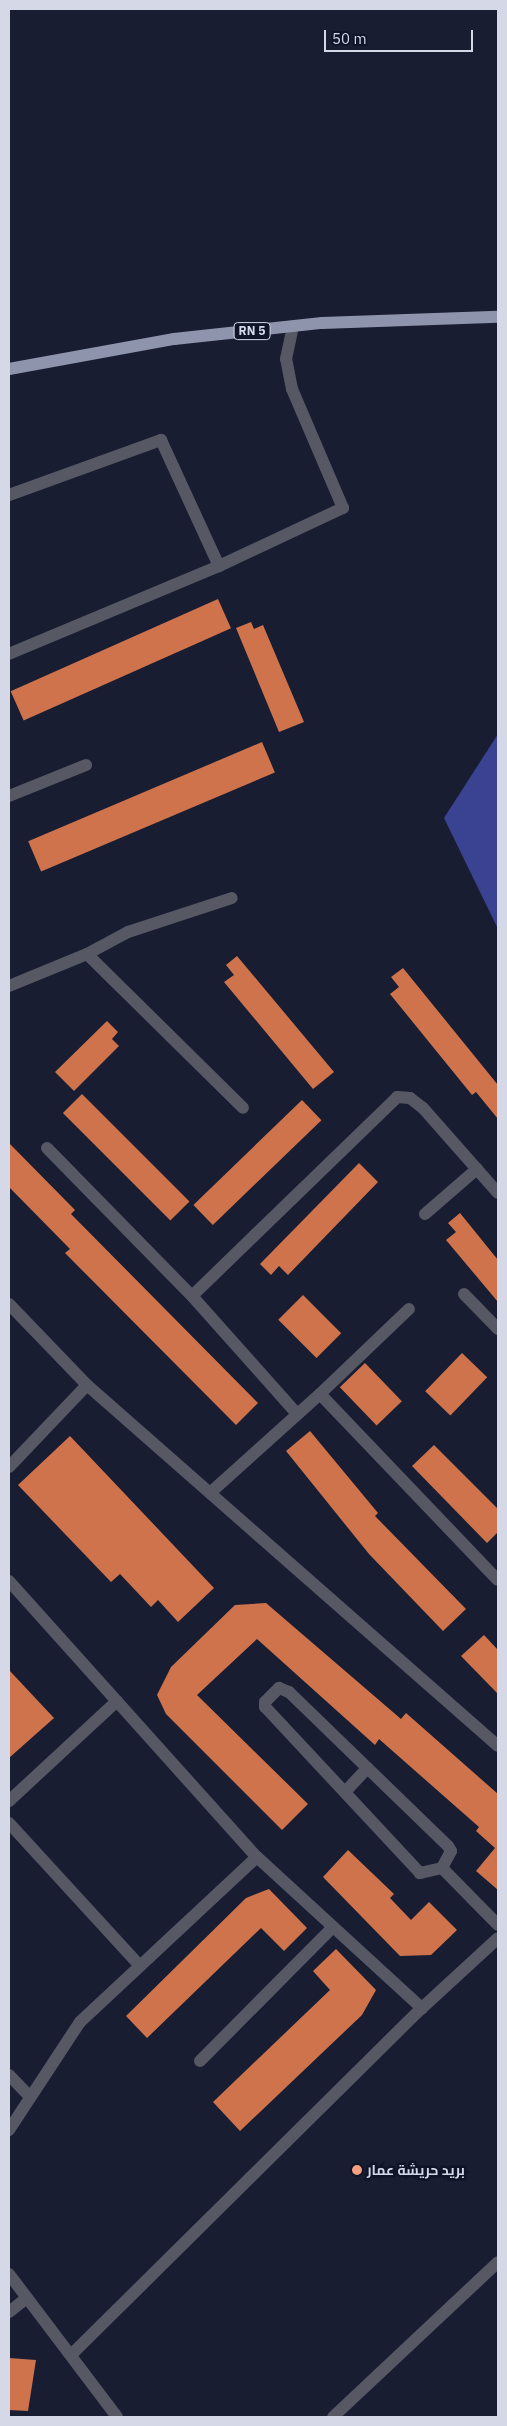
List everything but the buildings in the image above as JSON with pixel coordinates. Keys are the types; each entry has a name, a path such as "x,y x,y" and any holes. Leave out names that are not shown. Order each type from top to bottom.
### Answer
{"main road":[{"name":"RN 5","path":"9,369 174,339 293,327 498,317"}],"street":[{"path":"9,654 219,566 343,508 292,389 286,359 293,327"},
{"path":"9,495 161,440 219,566"},
{"path":"9,796 86,765"},
{"path":"9,986 87,954 128,932 232,898"},
{"path":"87,954 243,1108"},
{"path":"192,1296 397,1097 410,1098 423,1108 498,1194"},
{"path":"47,1148 192,1296 297,1414"},
{"path":"425,1214 477,1169"},
{"path":"464,1294 498,1328"},
{"path":"9,1304 87,1385 498,1746"},
{"path":"210,1493 320,1394 409,1309"},
{"path":"9,1467 87,1385"},
{"path":"320,1394 498,1580"},
{"path":"9,1581 257,1857 422,2008"},
{"path":"284,1688 448,1846 451,1851 442,1868 420,1873 345,1792 265,1702 284,1688"},
{"path":"9,1801 117,1701"},
{"path":"345,1792 368,1768"},
{"path":"9,1824 140,1966"},
{"path":"9,2130 80,2022 257,1857"},
{"path":"442,1868 498,1925"},
{"path":"200,2061 333,1926"},
{"path":"71,2355 422,2008 498,1938"},
{"path":"9,2074 30,2097"},
{"path":"337,2416 498,2262"},
{"path":"9,2274 117,2417"},
{"path":"9,2312 27,2298"}],"shaded area":[{"path":"498,734 498,929 444,818"}],"place":[{"name":"بريد حريشة عمار","path":"357,2170"}]}
